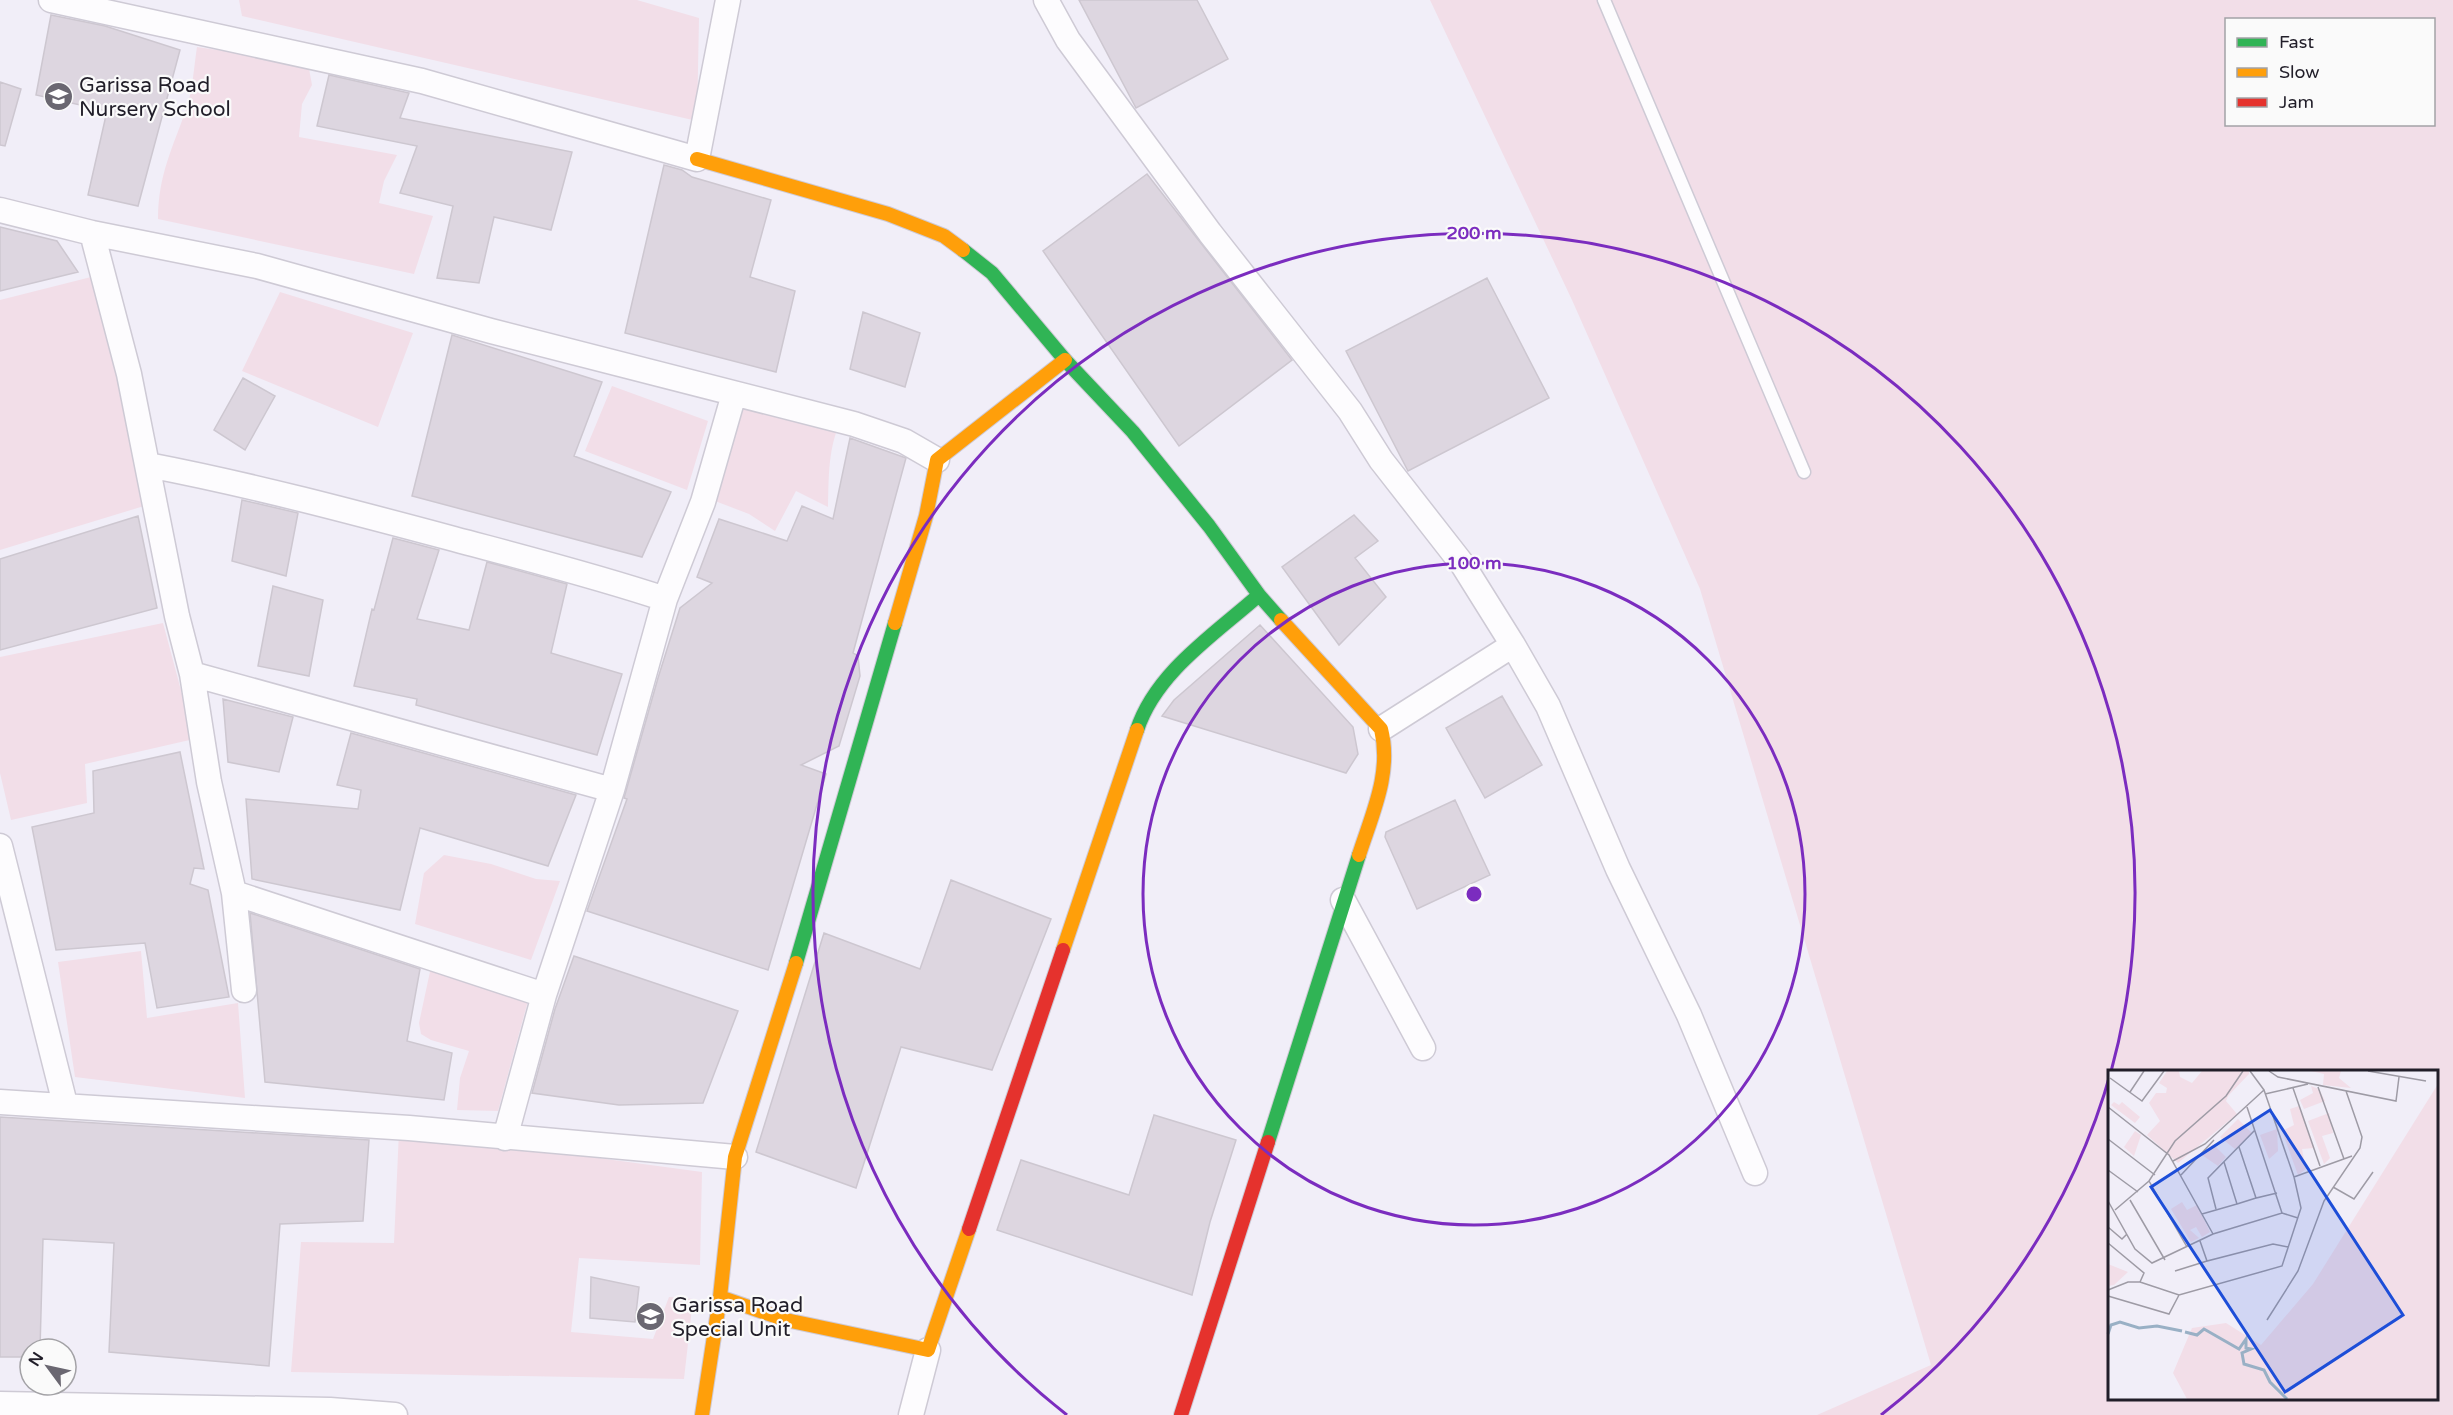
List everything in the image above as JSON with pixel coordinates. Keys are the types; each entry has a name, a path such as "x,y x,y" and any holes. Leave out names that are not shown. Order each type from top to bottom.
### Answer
{"street":[{"path":"51,0 422,81 888,214 944,236 992,273 1065,360 1133,432 1209,526 1259,595 1381,729 1386,749 1384,777 1181,1415"},
{"path":"697,159 728,0"},
{"path":"1046,0 1068,40 1107,94 1210,232 1350,411 1381,460 1463,565 1513,645 1548,706 1618,870 1689,1015 1755,1173"},
{"path":"0,210 92,233 257,266 854,424 904,441 937,460"},
{"path":"92,233 114,309 148,465 177,616 192,674 209,782 234,893 244,990"},
{"path":"702,1415 720,1297 735,1157 785,999 926,516 937,460 1065,360"},
{"path":"505,1138 544,995 595,849 665,598 704,502 734,394"},
{"path":"148,465 236,482 351,510 608,580 665,598"},
{"path":"911,1415 928,1350 1145,706 1173,671 1259,595"},
{"path":"1381,729 1513,645"},
{"path":"192,674 612,790"},
{"path":"0,846 65,1104"},
{"path":"234,893 544,995"},
{"path":"1343,900 1423,1048"},
{"path":"0,1102 65,1104 735,1157"},
{"path":"720,1297 786,1320 928,1350"},
{"path":"0,1404 330,1410 394,1415"}],"lane":[{"path":"1604,0 1804,471"}],"shaded area":[{"path":"239,0 637,0 699,18 697,121 242,16"},
{"path":"1430,0 2453,0 2453,1415 1817,1415 1931,1365 1700,589 1572,300"},
{"path":"197,47 308,63 312,85 302,104 299,137 397,155 384,181 379,203 433,216 414,274 158,219 163,175 189,100"},
{"path":"99,275 144,506 0,550 0,300"},
{"path":"280,292 413,333 378,427 242,371"},
{"path":"612,386 708,421 687,490 585,451"},
{"path":"741,393 846,409 833,445 829,469 828,507 796,491 775,531 749,514 715,501"},
{"path":"163,623 194,739 85,764 87,803 11,820 0,773 0,657"},
{"path":"444,855 491,864 536,879 560,881 531,960 415,924 424,873"},
{"path":"141,951 147,1018 238,1003 245,1098 75,1077 58,962"},
{"path":"431,967 532,986 498,1111 457,1110 460,1078 469,1051 431,1040 421,1034 419,1023"},
{"path":"399,1131 702,1172 700,1265 579,1258 571,1332 653,1339 669,1297 693,1299 684,1379 291,1372 301,1242 394,1243"}],"building":[{"path":"1079,0 1197,0 1228,59 1136,108"},
{"path":"51,15 105,26 180,50 138,206 88,195 107,111 36,95"},
{"path":"329,75 409,93 400,118 572,152 551,230 494,217 479,283 437,278 453,206 400,193 417,146 317,126"},
{"path":"0,82 21,89 5,146 0,145"},
{"path":"664,165 682,170 692,177 771,200 750,277 795,291 776,372 625,333"},
{"path":"1147,174 1292,360 1179,446 1043,251"},
{"path":"0,227 57,241 78,272 0,291"},
{"path":"1487,278 1549,398 1408,471 1346,351"},
{"path":"863,312 920,333 905,387 850,369"},
{"path":"452,335 602,382 574,456 671,492 642,557 412,496"},
{"path":"243,378 275,396 245,450 214,430"},
{"path":"850,438 906,458 853,653 858,656 860,676 839,746 801,765 826,774 768,970 587,911 627,799 624,798 680,608 712,583 697,577 719,519 787,541 802,506 833,519"},
{"path":"242,500 298,513 286,576 232,561"},
{"path":"1354,515 1378,541 1355,558 1386,597 1339,645 1282,567"},
{"path":"138,516 157,608 0,650 0,559"},
{"path":"393,538 439,550 417,619 469,630 487,562 567,584 551,653 622,674 597,755 416,705 417,699 354,686 372,609 374,610"},
{"path":"273,586 323,600 309,676 258,666"},
{"path":"1260,625 1353,727 1358,754 1346,773 1162,716 1174,700"},
{"path":"1502,696 1542,765 1485,798 1446,728"},
{"path":"223,699 293,717 279,772 228,762"},
{"path":"351,733 576,795 548,866 420,828 400,910 252,879 246,799 358,809 361,790 337,785"},
{"path":"180,752 204,869 194,868 190,884 208,890 229,997 157,1008 145,943 56,950 32,827 94,813 93,771"},
{"path":"1455,800 1490,875 1417,909 1385,837 1386,832"},
{"path":"951,880 1051,919 992,1070 901,1047 856,1188 756,1152 824,933 920,969"},
{"path":"250,913 420,969 407,1041 452,1053 444,1100 265,1082"},
{"path":"574,956 738,1011 703,1103 619,1105 532,1093 555,1009"},
{"path":"1154,1115 1236,1140 1210,1222 1192,1295 997,1230 1021,1160 1129,1195"},
{"path":"0,1117 369,1140 363,1221 280,1224 269,1366 109,1352 114,1243 43,1239 40,1337 18,1337 18,1357 0,1357"},
{"path":"591,1277 639,1287 635,1322 590,1318"}],"traffic: fast":[{"path":"963,250 992,273 1065,360 1133,432 1209,526 1259,595 1281,620"},
{"path":"1137,730 1146,709 1172,672 1259,595"},
{"path":"796,963 895,623"},
{"path":"1268,1142 1359,855"}],"traffic: slow":[{"path":"697,159 888,214 944,236 963,250"},
{"path":"895,623 926,516 937,460 1065,360"},
{"path":"1281,620 1381,729 1384,745 1382,777 1375,809 1359,855"},
{"path":"1063,950 1137,730"},
{"path":"702,1415 720,1297 735,1157 796,963"},
{"path":"720,1297 786,1320 928,1350 969,1229"}],"traffic: jam":[{"path":"969,1229 1063,950"},
{"path":"1181,1415 1268,1142"}],"place":[{"name":"Garissa Road Nursery School","path":"58,97"},
{"name":"Garissa Road Special Unit","path":"651,1317"}]}
